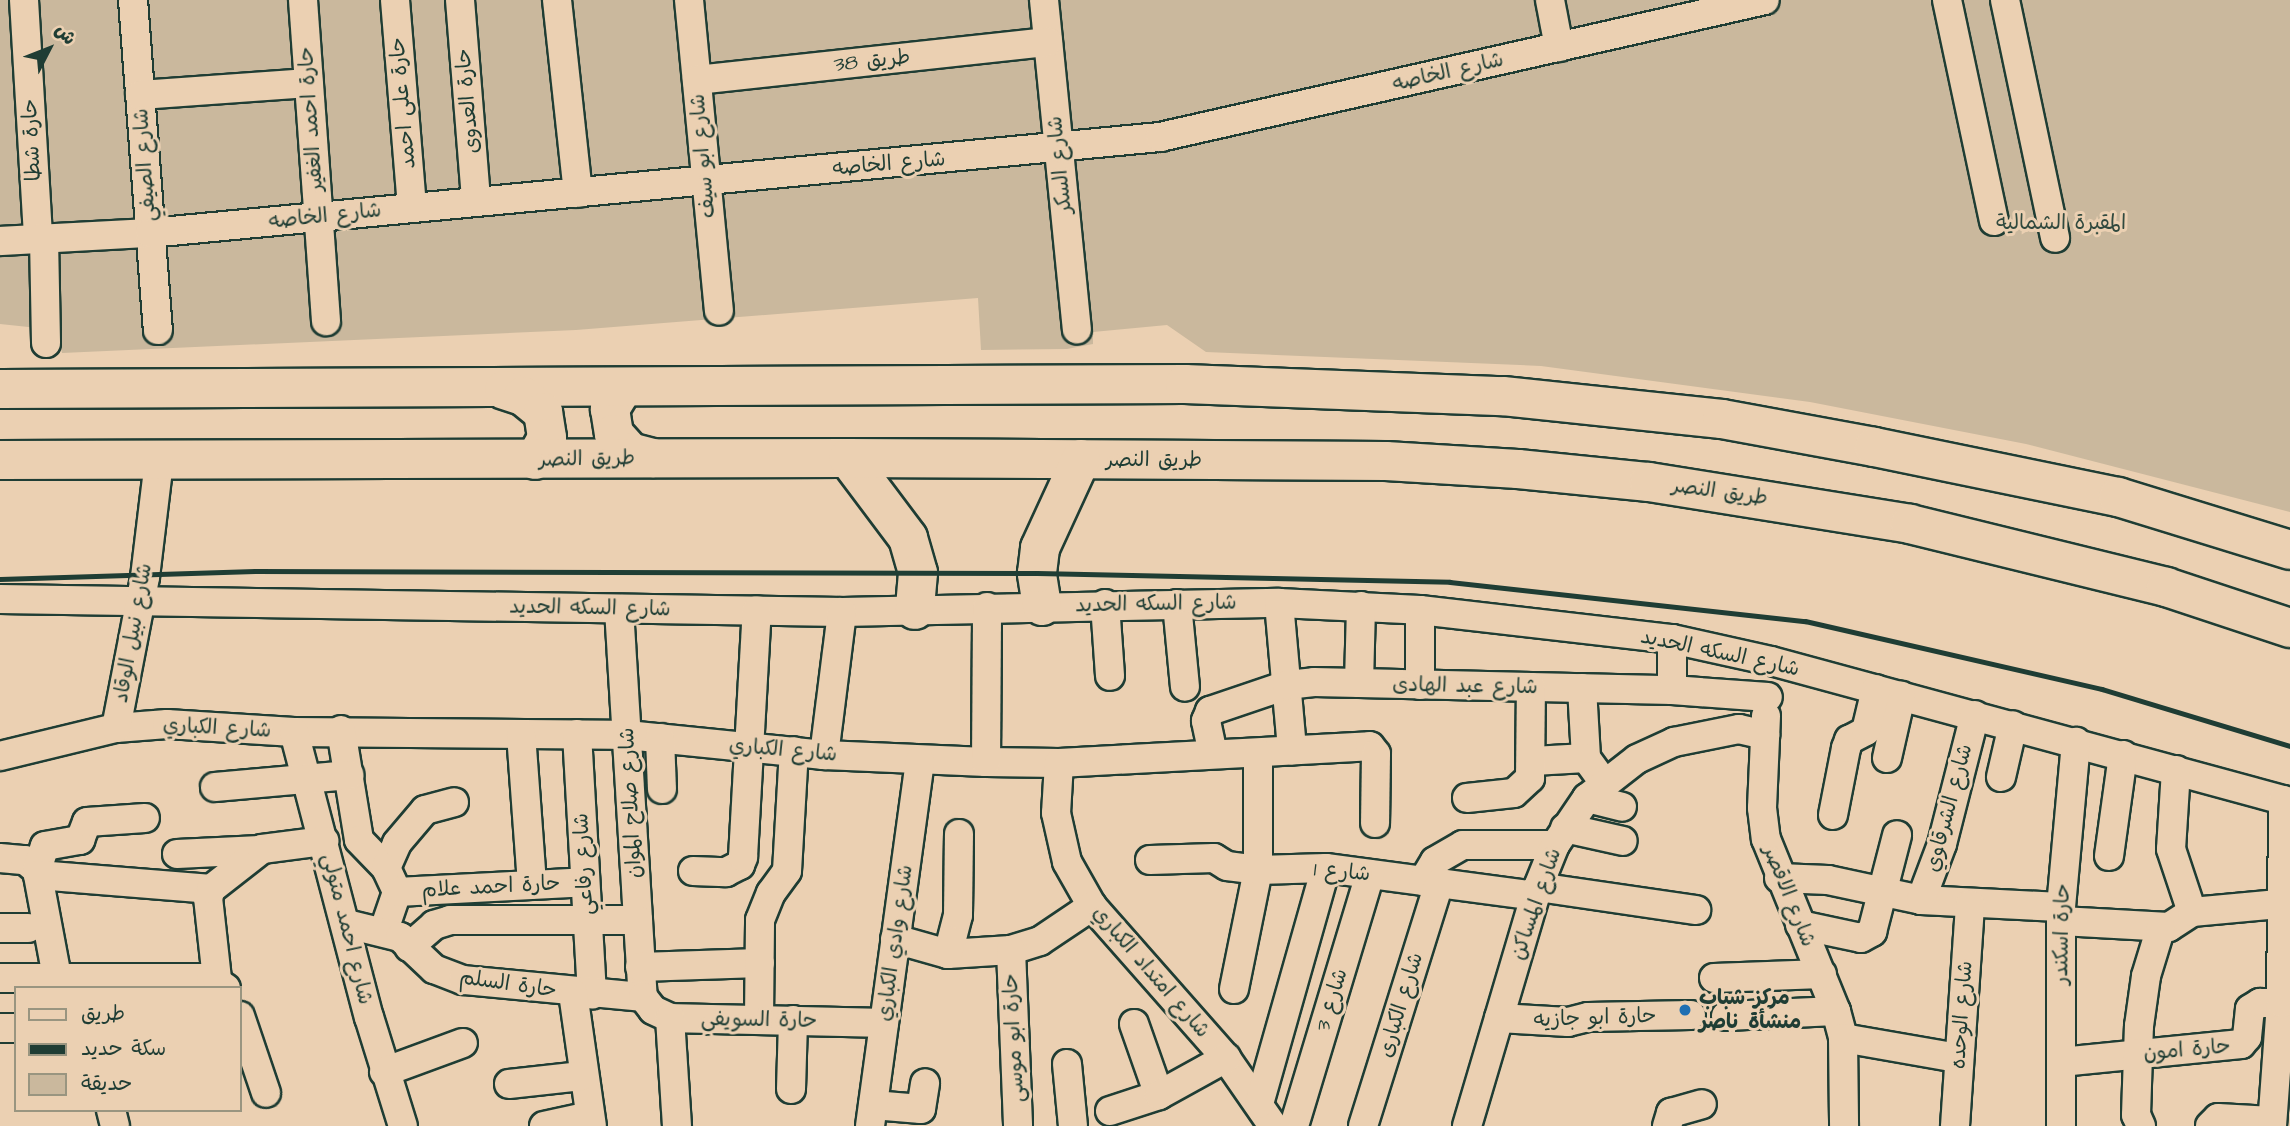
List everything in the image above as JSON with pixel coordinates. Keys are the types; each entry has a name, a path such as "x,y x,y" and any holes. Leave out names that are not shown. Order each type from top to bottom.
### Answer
{"highway":[{"path":"0,389 503,390 1172,384 1503,396 1722,419 1874,447 2118,496 2290,550"},
{"path":"623,388 610,409 614,434 630,452 653,458"},
{"path":"503,390 523,396 543,412 547,438 535,460"},
{"path":"848,458 908,538 918,573 915,610"},
{"name":"طريق النصر","path":"0,460 848,458 1386,461 1662,483 1793,502 2000,544 2166,587 2290,628"},
{"path":"1042,606 1037,573 1040,548 1081,459"}],"street":[{"name":"حارة شطا","path":"24,0 46,343"},
{"name":"شارع الصيفي","path":"133,0 158,330"},
{"name":"حارة احمد الغفير","path":"303,0 327,321"},
{"name":"حارة على احمد","path":"395,0 412,206"},
{"name":"حارة العدوى","path":"460,0 476,201"},
{"path":"557,0 578,193"},
{"name":"شارع ابو سيف","path":"689,0 704,181 719,311"},
{"name":"شارع السكر","path":"1044,0 1077,329"},
{"path":"1550,0 1559,47"},
{"name":"شارع الخاصه","path":"0,241 150,233 1160,137 1559,47 1662,11 1766,0"},
{"path":"1947,0 1994,222"},
{"path":"2005,0 2055,238"},
{"name":"طريق 38","path":"696,79 1048,42"},
{"path":"140,95 309,83"},
{"name":"شارع نبيل الوقاد","path":"0,756 116,728 140,600 159,461"},
{"name":"شارع السكه الحديد","path":"0,599 842,612 1105,604 1279,603 1420,610 1672,639 1771,661 1889,692 2287,801"},
{"path":"1279,603 1292,750"},
{"path":"1105,604 1110,677"},
{"path":"1177,604 1185,687"},
{"path":"986,607 986,762"},
{"path":"1359,683 1361,607"},
{"name":"شارع صلاح الموان","path":"619,609 643,998"},
{"path":"693,871 726,872 740,864 757,610"},
{"path":"1420,610 1420,685"},
{"path":"824,755 842,612"},
{"path":"1672,639 1672,690"},
{"name":"شارع الاقصر","path":"1771,661 1762,808 1779,878 1822,974 1839,1025 1844,1126"},
{"name":"شارع عبد الهادى","path":"1213,754 1206,721 1210,711 1287,685 1359,683 1672,690 1768,697"},
{"path":"1467,798 1514,793 1530,778 1533,761 1531,687"},
{"path":"1582,688 1586,758 1595,791 1622,807"},
{"path":"1887,758 1889,692"},
{"path":"1833,815 1849,740 1866,732 1889,692"},
{"name":"شارع الشرقاوي","path":"1922,900 1942,844 1975,715"},
{"name":"شارع الكباري","path":"116,728 167,724 294,732 341,730 626,735 824,755 986,762 1059,763 1292,750 1375,749 1375,823"},
{"path":"2001,777 2013,725"},
{"name":"شارع المساكن","path":"1467,1126 1537,892 1560,836 1595,791 1637,759 1674,742 1739,729 1765,734"},
{"path":"341,730 359,840 391,880"},
{"name":"شارع احمد متولي","path":"294,732 347,924 384,1072 403,1126"},
{"path":"521,734 532,885"},
{"name":"شارع رفاعي","path":"577,734 587,920 582,994 582,1076 591,1121"},
{"path":"660,738 662,789"},
{"name":"حارة اسكندر","path":"2061,1126 2061,914 2076,742"},
{"path":"759,1020 764,906 787,871 794,751"},
{"path":"1234,989 1258,870 1258,753"},
{"path":"2109,856 2123,755"},
{"path":"1533,761 1586,758"},
{"name":"شارع وادي الكباري","path":"871,1116 920,760"},
{"name":"شارع امتداد الكباري","path":"1059,763 1056,813 1067,862 1092,906 1226,1058 1266,1115"},
{"path":"2176,770 2171,849 2192,912"},
{"path":"215,787 349,775"},
{"path":"2210,1126 2218,1118 2272,1124 2283,1066 2281,1003 2285,973 2279,904 2287,801"},
{"path":"383,930 397,843 425,810 454,802"},
{"path":"58,984 38,873 45,846 80,840 87,822 145,818"},
{"path":"948,954 958,915 958,834"},
{"path":"1800,925 1867,936 1898,835"},
{"path":"1431,882 1435,861 1463,845 1560,836 1623,841"},
{"path":"177,854 262,849 324,841"},
{"path":"0,978 58,984 221,984 208,898 211,889 262,849"},
{"path":"0,858 25,860 38,873 211,889"},
{"name":"شارع 1","path":"1150,860 1214,858 1227,866 1258,870 1326,868 1696,910"},
{"path":"1266,1115 1326,868"},
{"name":"شارع 3","path":"1294,1126 1370,874"},
{"path":"1779,878 1828,880 1922,900 2161,927 2175,926 2192,912 2279,904"},
{"name":"حارة احمد علام","path":"391,880 532,885 585,882"},
{"name":"شارع الكبارى","path":"1363,1126 1431,882"},
{"name":"شارع الوحده","path":"1955,1126 1970,905"},
{"path":"895,939 948,954 1010,950 1040,941 1092,906"},
{"path":"409,947 433,925 450,920 638,920"},
{"name":"حارة السلم","path":"347,924 383,930 409,947 434,969 463,980 643,998"},
{"path":"2141,1126 2136,1115 2138,1054 2147,975 2161,927"},
{"path":"0,928 29,928"},
{"name":"حارة ابو موسى","path":"1010,950 1018,1126"},
{"path":"640,967 760,963"},
{"path":"1714,978 1822,974"},
{"name":"حارة السويفي","path":"643,998 653,1010 670,1017 884,1023"},
{"name":"حارة امون","path":"2061,1062 2241,1044 2247,1037 2254,1005 2281,1003"},
{"name":"حارة ابو جازيه","path":"1499,1018 1568,1022 1588,1017 1691,1015"},
{"path":"1726,1016 1839,1025 1958,1058"},
{"path":"670,1017 677,1126"},
{"path":"790,1089 793,1020"},
{"path":"1134,1024 1159,1095"},
{"path":"242,1028 248,1064 266,1093"},
{"path":"384,1072 463,1043"},
{"path":"1110,1111 1159,1095 1226,1058"},
{"path":"1067,1064 1073,1126"},
{"path":"509,1084 582,1076"},
{"path":"871,1116 921,1109 925,1083"},
{"path":"1667,1126 1671,1113 1702,1104"},
{"path":"544,1126 591,1121"}],"green space":[{"name":"المقبرة الشمالية","path":"0,0 2290,0 2290,512 2026,444 1810,402 1541,366 1206,352 1167,325 1093,332 1093,344 1067,349 981,350 978,298 576,330 62,353 57,330 0,324"}],"railway":[{"path":"0,579 255,571 1037,573 1450,582 1805,621 2102,689 2290,746"}],"place":[{"name":"مركز شباب منشأة ناصر","path":"1685,1010"}]}
